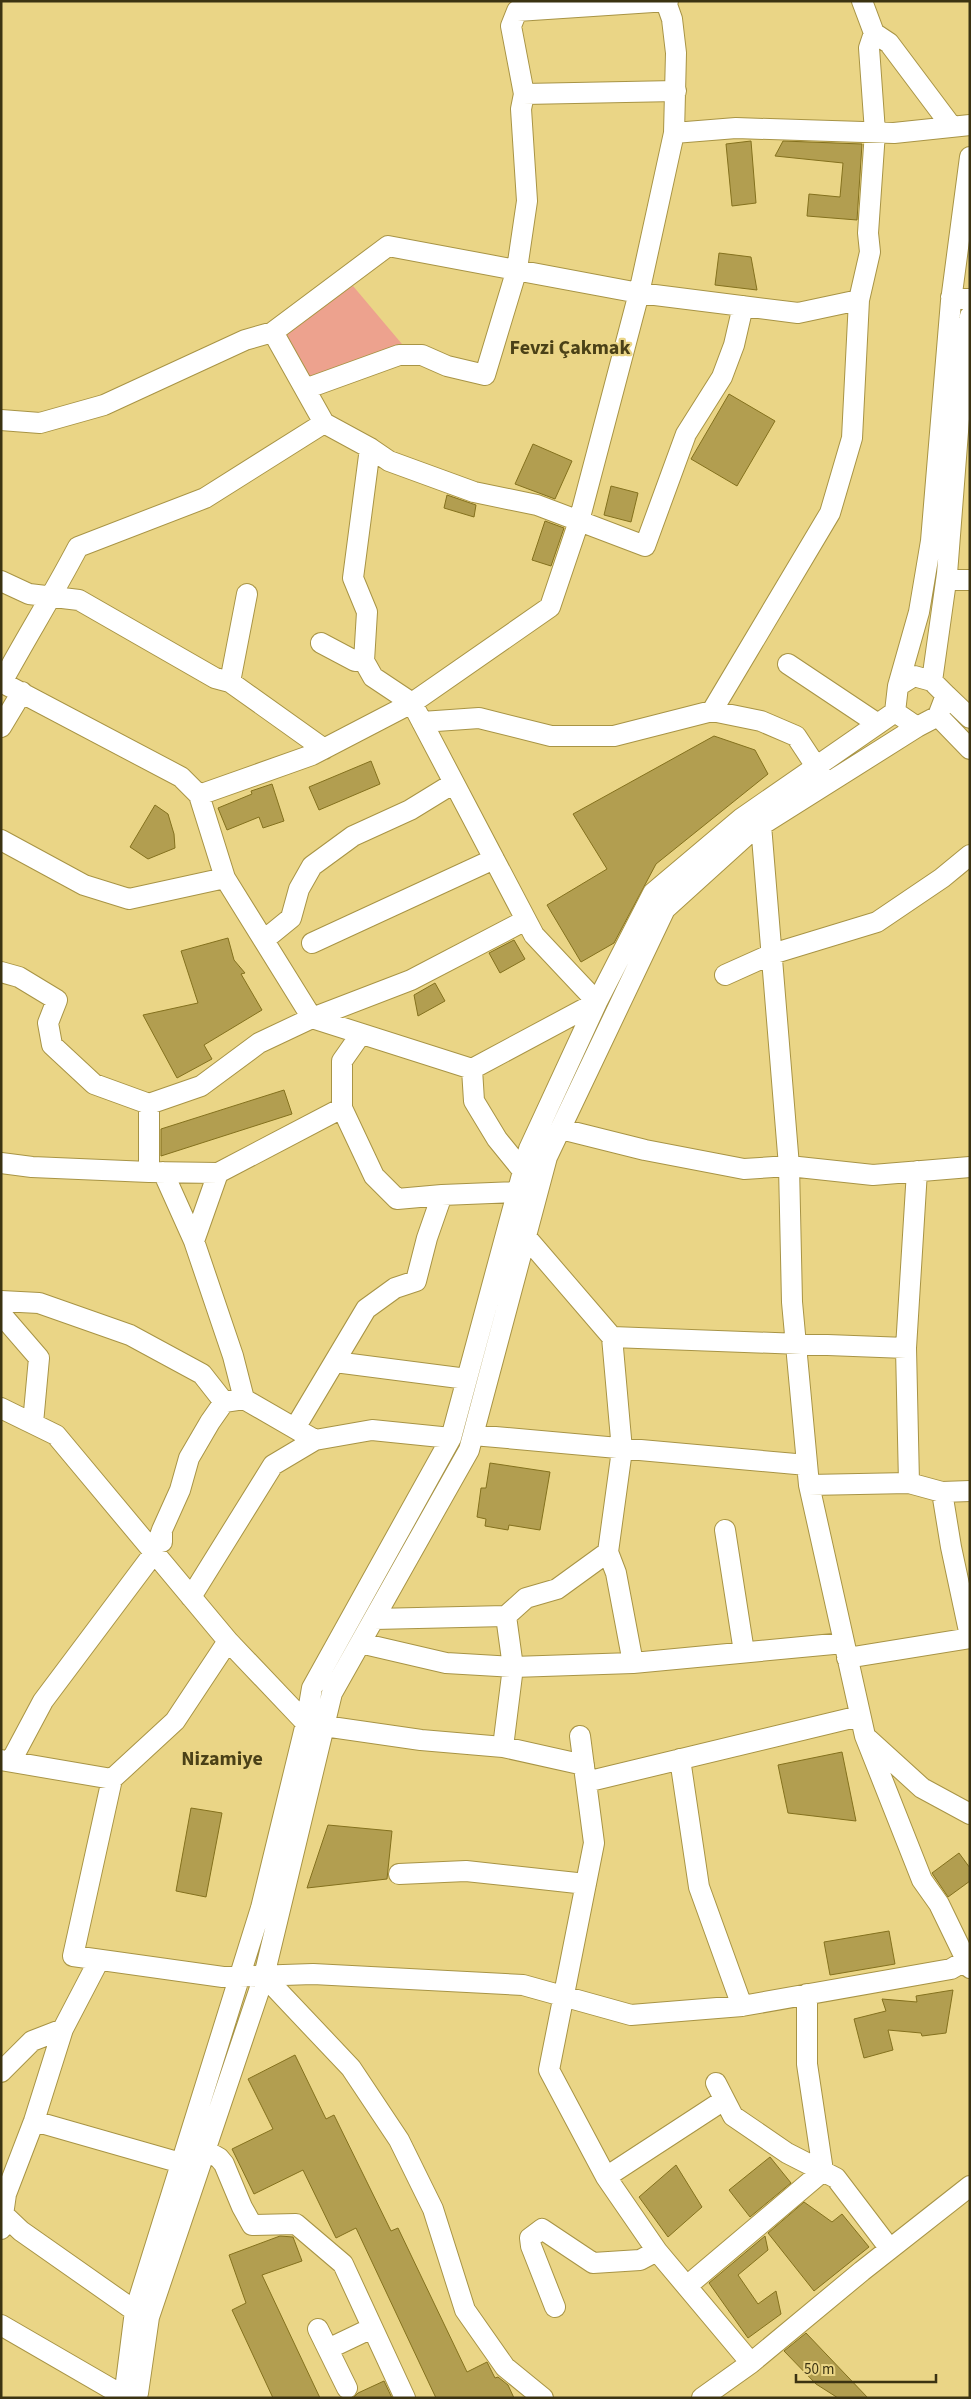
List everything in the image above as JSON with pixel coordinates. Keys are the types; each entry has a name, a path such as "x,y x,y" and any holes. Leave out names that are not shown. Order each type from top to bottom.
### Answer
{"street":[{"path":"862,1 874,33 889,43 961,126"},
{"path":"198,795 312,755 412,703 550,607 579,521 639,293 674,133 676,53 672,19 667,2 517,11 511,26 524,94 521,109 527,200 517,269 485,375 447,366 422,355 399,355 305,389"},
{"path":"712,711 830,513 852,438 859,300 870,252 868,233 875,132 869,48 874,33"},
{"path":"524,94 676,91"},
{"path":"674,133 736,128 894,133 961,126"},
{"path":"128,2397 149,2317 264,1976 315,1724 312,1688 451,1438 529,1149 597,1002 653,893 742,818 895,712 898,686 919,612 931,541 960,298 970,157"},
{"path":"1,420 40,423 104,405 245,340 273,332 388,246 639,293 798,313 859,300"},
{"path":"273,332 324,423 370,448 389,461 474,492 537,505 645,546 686,434 722,377 734,345 743,306"},
{"path":"970,316 964,354 946,580 938,716 970,749"},
{"path":"324,423 205,498 78,546 53,595 40,612 1,682 180,777 198,795 225,878 312,1018 472,1069 597,1002"},
{"path":"370,448 354,578 368,612 364,661 373,677 412,703 534,935 597,1002"},
{"path":"946,580 970,580"},
{"path":"1,581 29,594 53,595 79,600 215,678 230,682 324,748"},
{"path":"230,682 247,594"},
{"path":"321,643 355,661 364,661"},
{"path":"788,664 878,724"},
{"path":"898,686 914,676 939,688 970,718"},
{"path":"1,727 22,692"},
{"path":"422,722 479,718 551,736 614,736 712,711 761,721 796,736 815,768 828,783"},
{"path":"895,712 917,727"},
{"path":"128,2397 135,2311 261,1908 315,1724 470,1450 547,1157 665,909 761,825 917,727 938,716"},
{"path":"264,940 291,918 299,889 312,866 353,836 410,810 454,783"},
{"path":"228,1641 175,1721 112,1779 73,1956 223,1977 313,1974 523,1985 632,2015 742,2006 952,1969 968,1962 939,1904 922,1880 865,1736 809,1485 792,1302 789,1166 761,825"},
{"path":"1,840 84,885 129,899 225,878"},
{"path":"725,975 772,954 877,922 942,878 970,855"},
{"path":"312,943 494,859"},
{"path":"1,972 19,977 57,1000 48,1023 52,1045 94,1084 149,1104 201,1086 259,1043 312,1018 411,980 526,920"},
{"path":"361,1034 342,1061 342,1108 374,1176 397,1199 518,1192"},
{"path":"472,1069 474,1101 497,1139 523,1171"},
{"path":"112,1779 6,1760 43,1701 159,1559 162,1530 180,1490 190,1458 210,1422 234,1400 233,1356 194,1241 156,1172 149,1104"},
{"path":"1,1163 32,1167 218,1173 342,1108"},
{"path":"561,1129 645,1150 744,1169 789,1166 873,1175 970,1167"},
{"path":"909,1482 906,1348 917,1171"},
{"path":"194,1241 218,1173"},
{"path":"295,1428 366,1310 395,1288 416,1281 426,1238 442,1195"},
{"path":"526,1237 612,1337 622,1450 608,1552 616,1573 633,1663"},
{"path":"1,1301 39,1303 130,1335 202,1374 234,1400 295,1428 315,1440"},
{"path":"1,1314 40,1358 33,1423"},
{"path":"612,1337 906,1348"},
{"path":"335,1362 467,1379"},
{"path":"1,1408 56,1435 228,1641 315,1724 421,1740 503,1747 585,1774 680,1759 860,1716"},
{"path":"191,1597 273,1465 315,1440 372,1430 451,1438"},
{"path":"473,1435 622,1450 807,1465"},
{"path":"809,1485 909,1482 942,1492 970,1491"},
{"path":"360,1644 446,1663 513,1667 633,1663 744,1652 846,1651 970,1637 951,1548 942,1492"},
{"path":"725,1530 744,1652"},
{"path":"374,1619 506,1616 526,1598 557,1588 608,1552"},
{"path":"503,1747 513,1667 506,1616"},
{"path":"580,1736 594,1842 549,2070 606,2177 657,2251 751,2363"},
{"path":"865,1736 922,1788 970,1814"},
{"path":"680,1759 699,1887 742,2006"},
{"path":"399,1874 466,1871 586,1884"},
{"path":"99,1960 63,2029 34,2121 6,2194 2,2218 135,2311"},
{"path":"264,1976 351,2068 399,2140 433,2209 465,2310 505,2367 543,2398"},
{"path":"807,1994 807,2064 823,2171"},
{"path":"1,2072 32,2041 63,2029"},
{"path":"606,2177 720,2092 733,2116 787,2153 836,2178 890,2249"},
{"path":"34,2121 181,2163"},
{"path":"205,2150 219,2158 224,2164 242,2207 252,2224 296,2224 343,2264 405,2398"},
{"path":"687,2286 823,2171"},
{"path":"713,2394 970,2186"},
{"path":"555,2308 530,2246 530,2238 542,2229 593,2264 640,2260 657,2251"},
{"path":"1,2325 128,2397"},
{"path":"328,2349 372,2328"},
{"path":"318,2329 346,2388"}],"shaded area":[{"path":"353,286 407,350 315,395 281,332"}],"building":[{"path":"751,141 756,203 732,206 726,144"},
{"path":"783,141 862,144 857,220 807,216 809,194 840,197 843,163 775,156"},
{"path":"719,253 751,257 757,290 715,285"},
{"path":"729,394 775,421 737,486 691,459"},
{"path":"533,444 572,461 555,499 515,484"},
{"path":"611,486 638,493 631,522 604,515"},
{"path":"447,495 476,505 474,517 444,508"},
{"path":"545,521 564,528 551,566 532,560"},
{"path":"714,736 755,750 768,774 656,864 614,943 581,962 547,905 607,869 573,814"},
{"path":"371,761 380,784 319,810 309,787"},
{"path":"272,784 284,821 263,828 259,817 227,830 218,808 252,794 251,791"},
{"path":"155,805 168,814 174,834 175,848 148,859 130,847"},
{"path":"228,938 234,960 245,973 241,974 262,1010 204,1045 212,1059 177,1078 143,1015 198,1003 181,951"},
{"path":"514,940 525,959 500,973 489,953"},
{"path":"435,983 445,1001 418,1016 414,995"},
{"path":"284,1090 292,1114 161,1156 161,1129"},
{"path":"490,1463 550,1472 540,1530 509,1525 508,1530 485,1526 486,1519 477,1517 481,1488 486,1488"},
{"path":"842,1752 856,1821 788,1813 778,1765"},
{"path":"191,1808 222,1813 206,1897 176,1891"},
{"path":"328,1825 392,1831 387,1879 307,1888"},
{"path":"959,1853 970,1868 970,1881 948,1897 932,1873"},
{"path":"889,1931 895,1964 830,1975 824,1942"},
{"path":"953,1990 946,2033 922,2036 921,2033 888,2030 893,2050 864,2058 854,2019 886,2011 882,1999 917,2002 916,1996"},
{"path":"295,2055 326,2119 334,2115 391,2231 398,2228 467,2372 487,2362 495,2378 498,2377 508,2385 514,2398 436,2398 356,2228 336,2238 303,2170 254,2194 232,2149 273,2129 248,2079"},
{"path":"770,2157 791,2183 750,2217 729,2190"},
{"path":"676,2165 702,2207 668,2237 639,2197"},
{"path":"804,2202 832,2222 842,2214 869,2247 814,2291 768,2233"},
{"path":"280,2236 293,2237 302,2261 262,2275 320,2398 273,2398 232,2310 246,2303 229,2255"},
{"path":"765,2236 768,2250 738,2275 758,2304 776,2291 781,2314 748,2338 709,2283"},
{"path":"806,2333 868,2398 838,2398 816,2384 784,2351"},
{"path":"384,2381 392,2398 353,2398 358,2393"}],"district":[{"name":"Fevzi Çakmak","path":"570,347"},
{"name":"Nizamiye","path":"222,1758"}]}
